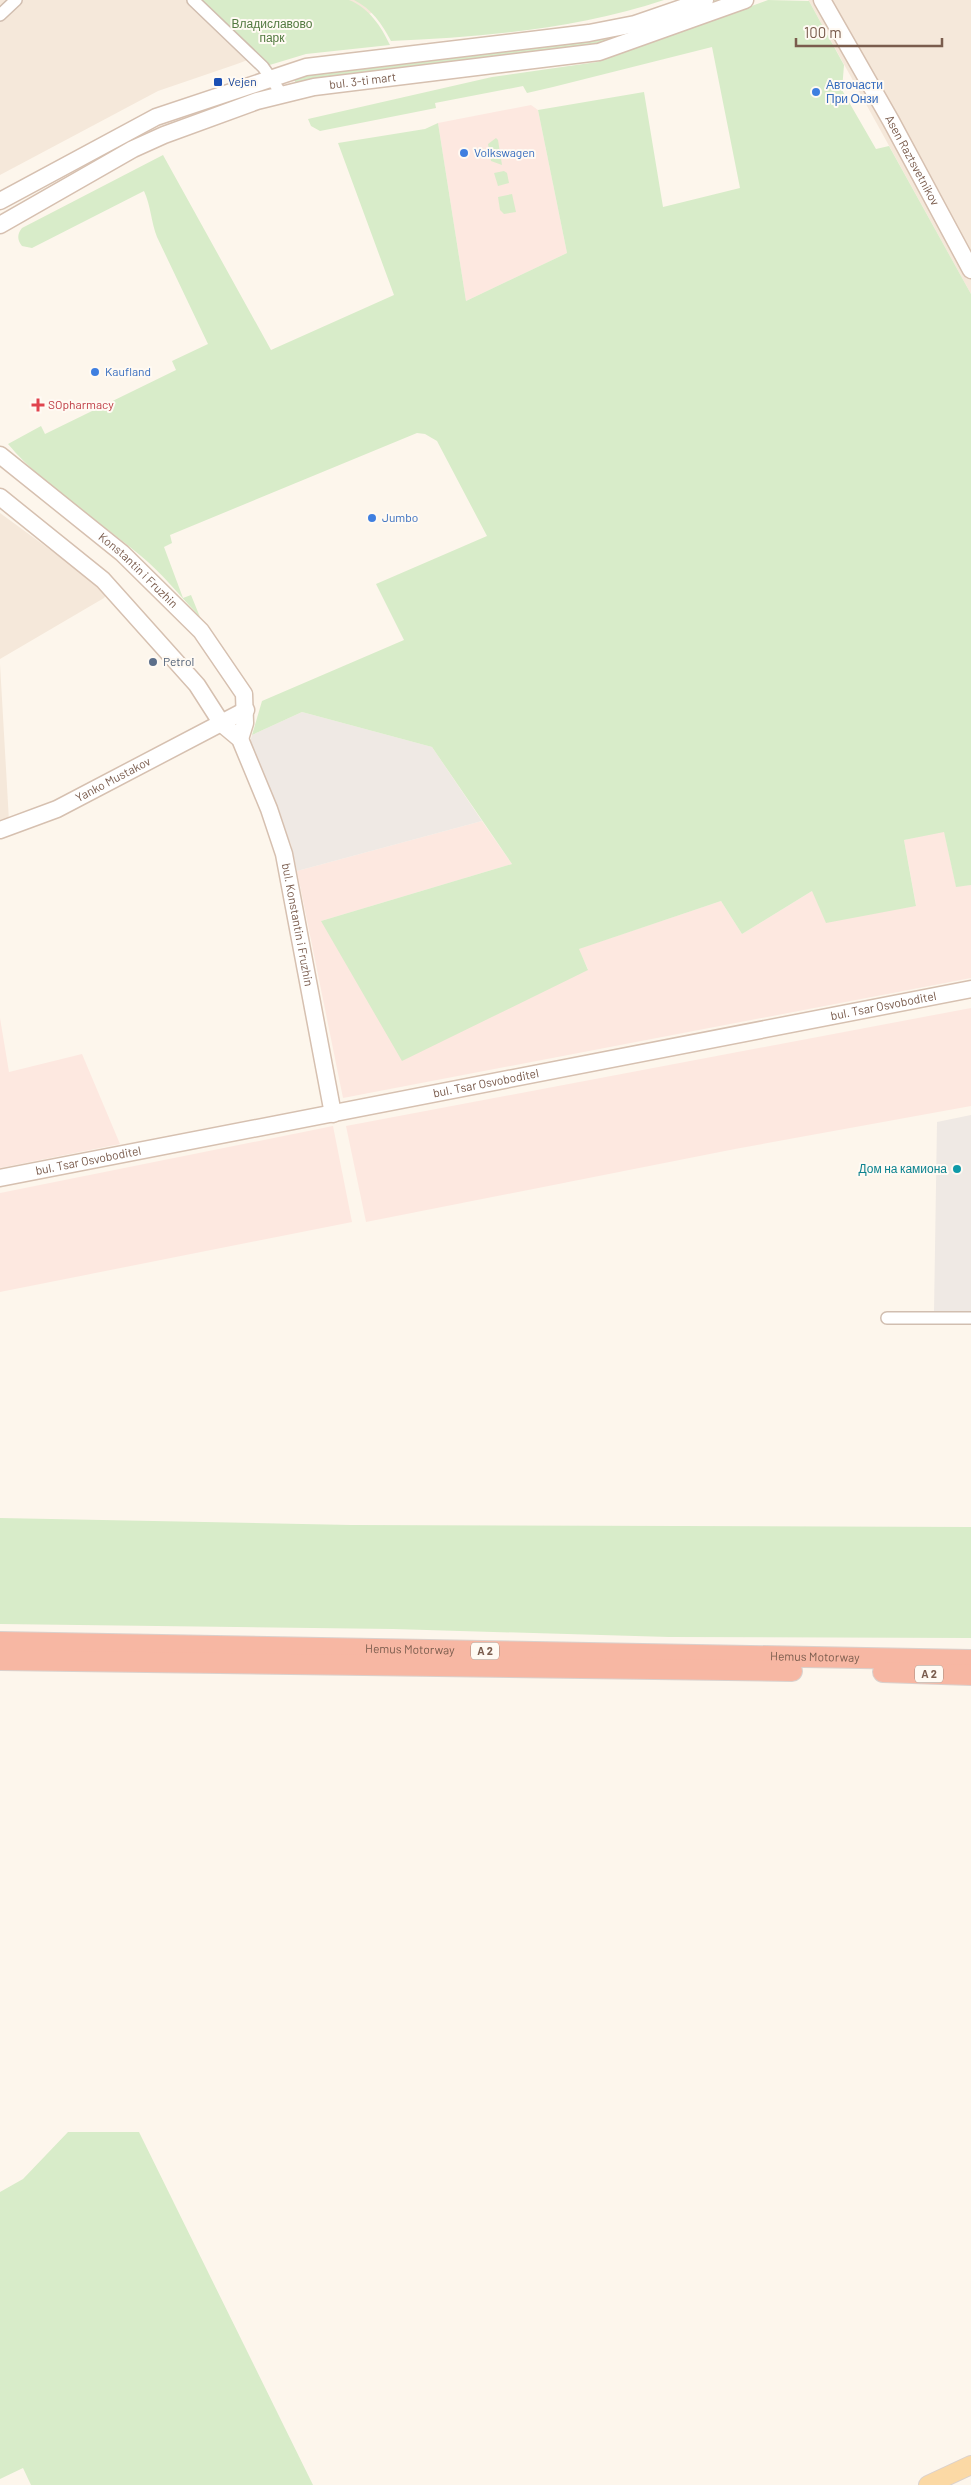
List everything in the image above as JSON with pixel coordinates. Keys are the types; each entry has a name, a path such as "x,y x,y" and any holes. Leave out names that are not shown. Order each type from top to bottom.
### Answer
{"highway":[{"name":"Hemus Motorway","path":"0,1642 971,1660"},
{"name":"Hemus Motorway","path":"0,1660 971,1675"}],"main road":[{"path":"928,2485 971,2465"}],"street":[{"path":"0,15 16,0"},
{"path":"193,0 272,78 282,96"},
{"name":"bul. 3-ti mart","path":"0,201 156,117 306,67 589,33 635,24 705,0"},
{"name":"bul. 3-ti mart","path":"0,224 133,149 156,138 256,101 314,87 599,52 745,0"},
{"name":"Asen Raztsvetnikov","path":"822,0 891,121 971,270"},
{"name":"Konstantin i Fruzhin","path":"0,455 122,553 201,631 244,694 246,710"},
{"path":"0,497 103,580 197,685 222,724"},
{"path":"240,739 246,723 246,710"},
{"name":"Yanko Mustakov","path":"0,830 57,809 246,710"},
{"name":"bul. Konstantin i Fruzhin","path":"222,724 240,739 269,809 284,854 333,1114"},
{"name":"bul. Tsar Osvoboditel","path":"0,1178 971,989"},
{"path":"886,1318 971,1318"}],"shaded area":[{"path":"0,0 406,0 237,64 158,91 0,175"},
{"path":"971,0 971,294 809,1"},
{"path":"531,105 538,110 567,253 466,301 438,123"},
{"path":"0,513 108,592 104,598 0,659"},
{"path":"0,664 9,821 0,823"},
{"path":"302,712 432,747 482,821 297,871 291,844 250,753 250,742 252,735"},
{"path":"482,821 512,864 321,921 588,969 578,949 721,901 742,934 812,891 916,905 904,840 944,831 956,886 971,885 971,978 343,1098 297,871"},
{"path":"971,1008 971,1106 735,1149 366,1222 346,1126"},
{"path":"0,1018 9,1072 82,1054 120,1144 0,1168"},
{"name":"Дом на камиона","path":"971,1115 971,1312 934,1312 937,1122"},
{"path":"333,1126 352,1222 0,1292 0,1193"}],"green space":[{"name":"Владиславово парк","path":"195,0 349,0 363,8 374,18 390,45 306,54 263,67"},
{"path":"354,0 664,0 631,10 564,25 495,34 391,41 376,18"},
{"path":"705,0 743,0 599,52 298,92 292,71 589,33"},
{"path":"768,0 809,1 844,65 842,90 876,149 889,146 971,294 971,885 956,887 944,832 904,840 916,906 826,923 812,891 742,934 721,901 579,949 588,970 402,1061 321,921 512,864 432,747 302,712 252,735 262,701 404,640 376,584 487,536 437,441 425,434 417,433 170,535 172,543 164,547 183,598 191,595 200,617 149,563 38,475 8,444 41,426 45,434 176,370 172,361 208,344 157,237 144,191 32,248 20,244 18,239 19,232 22,228 163,155 271,350 394,295 338,143 425,129 438,123 466,301 567,253 538,110 644,92 663,207 740,188 712,47 527,93 523,86 435,103 436,108 320,131 311,126 308,119 492,77 597,62"},
{"path":"496,138 498,140 502,165 491,161 488,144"},
{"path":"504,171 507,173 509,183 498,186 494,173"},
{"path":"512,194 516,212 504,214 500,210 498,197"},
{"path":"0,1518 351,1525 971,1527 971,1638 669,1637 393,1629 0,1624"},
{"path":"68,2132 139,2132 313,2485 31,2485 23,2468 0,2479 0,2192 23,2179"}],"place":[{"name":"Vejen","path":"218,82"},
{"name":"Авточасти При Онзи","path":"816,92"},
{"name":"Volkswagen","path":"464,153"},
{"name":"Kaufland","path":"95,372"},
{"name":"SOpharmacy","path":"38,405"},
{"name":"Jumbo","path":"372,518"},
{"name":"Petrol","path":"153,662"},
{"name":"Дом на камиона","path":"957,1169"}]}
